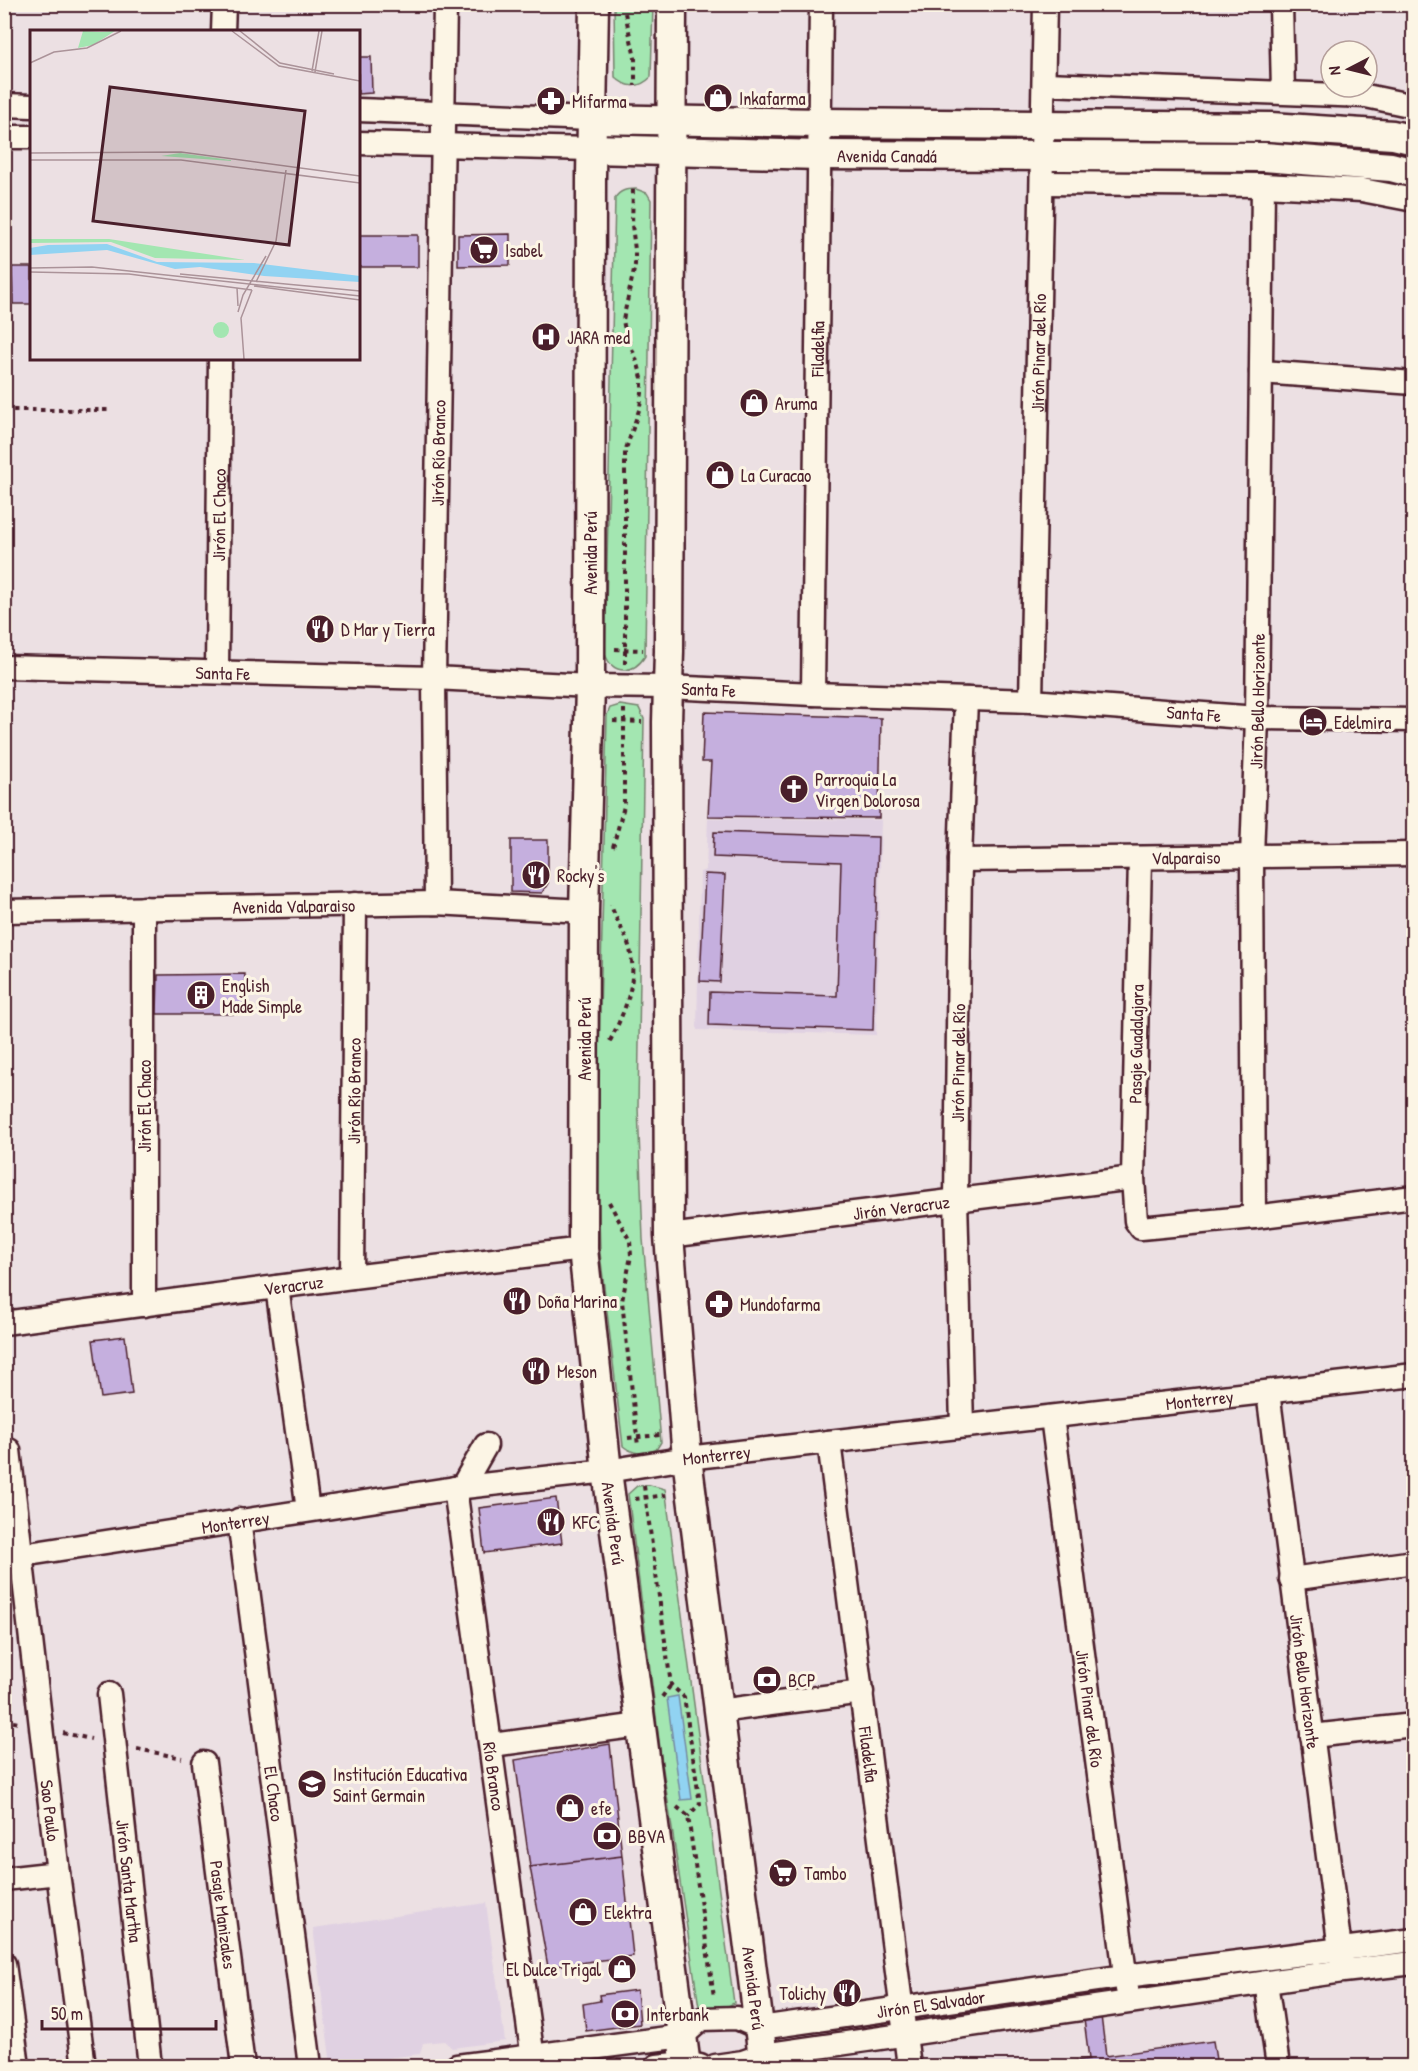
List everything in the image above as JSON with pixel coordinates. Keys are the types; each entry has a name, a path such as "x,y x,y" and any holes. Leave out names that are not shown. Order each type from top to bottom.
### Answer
{"main road":[{"name":"Avenida Perú","path":"594,4 591,149 590,686 584,911 583,1249 607,1471 640,1725 689,2058"},
{"name":"Avenida Perú","path":"672,4 667,687 669,1236 687,1458 762,2050"},
{"name":"Avenida Canadá","path":"592,119 1271,127 1393,135 1413,140"},
{"name":"Avenida Canadá","path":"591,149 819,155 1043,170 1264,157 1390,167 1413,172"}],"street":[{"path":"223,30 224,4"},
{"name":"Jirón Río Branco","path":"436,903 434,678 445,4"},
{"name":"Filadelfia","path":"813,694 821,4"},
{"name":"Jirón Pinar del Río","path":"1031,700 1045,4"},
{"path":"1281,4 1283,92"},
{"path":"1045,84 1366,96 1413,106"},
{"path":"4,105 30,106"},
{"name":"Avenida Canadá","path":"360,110 592,119"},
{"path":"4,137 30,137"},
{"name":"Avenida Canadá","path":"360,143 591,149"},
{"name":"Avenida Canadá","path":"1043,170 1362,190 1413,200"},
{"name":"Jirón Bello Horizonte","path":"1254,1217 1252,856 1257,718 1263,185"},
{"name":"Jirón El Chaco","path":"217,671 220,360"},
{"path":"1262,372 1413,383"},
{"name":"Santa Fe","path":"4,667 217,671 1031,700 1257,718 1413,720"},
{"name":"Jirón Pinar del Río","path":"962,1426 956,1200 960,860 966,699"},
{"name":"Valparaiso","path":"960,860 1413,854"},
{"name":"Pasaje Guadalajara","path":"1140,858 1133,1179 1136,1221 1141,1228 1254,1217"},
{"name":"Avenida Valparaiso","path":"4,911 436,903 584,911"},
{"name":"Jirón Río Branco","path":"351,1277 355,904"},
{"name":"Jirón El Chaco","path":"144,908 144,1305"},
{"name":"Jirón Veracruz","path":"669,1236 1133,1179"},
{"path":"1254,1217 1413,1197"},
{"name":"Veracruz","path":"4,1323 583,1249"},
{"path":"277,1287 308,1510"},
{"name":"Monterrey","path":"22,1555 458,1487 607,1471 687,1458 1413,1375"},
{"name":"Jirón Bello Horizonte","path":"1268,1392 1341,1961"},
{"name":"Jirón Pinar del Río","path":"1052,1417 1129,2001"},
{"name":"Filadelfia","path":"829,1442 909,2067"},
{"path":"458,1487 486,1445"},
{"name":"Sao Paulo","path":"9,1450 58,1873 84,2067"},
{"name":"Río Branco","path":"458,1487 534,2062"},
{"name":"El Chaco","path":"239,1520 310,2067"},
{"path":"1291,1579 1413,1562"},
{"path":"719,1712 862,1692"},
{"name":"Jirón Santa Martha","path":"109,1694 150,2067"},
{"path":"492,1746 640,1725"},
{"path":"1311,1736 1413,1725"},
{"name":"Pasaje Manizales","path":"204,1763 243,2067"},
{"path":"4,1879 58,1873"},
{"name":"Jirón El Salvador","path":"762,2050 905,2033 1266,1982 1413,1940"},
{"name":"Jirón El Salvador","path":"715,2067 743,2062 762,2050 902,2008 1125,1976 1341,1961 1413,1963"},
{"path":"4,1964 18,2067"},
{"path":"1266,1982 1278,2067"},
{"name":"Jirón El Salvador","path":"689,2058 702,2019 737,2018 762,2050"},
{"name":"Jirón El Salvador","path":"457,2067 534,2062 689,2058"},
{"name":"Jirón El Salvador","path":"657,2067 689,2058"}],"path":[{"path":"623,4 635,58 635,86"},
{"path":"625,669 625,452 640,407 642,393 639,364 625,331 623,320 634,265 633,189"},
{"path":"4,410 110,410"},
{"path":"605,649 645,650"},
{"path":"612,853 624,806 625,705"},
{"path":"606,721 644,722"},
{"path":"607,1046 628,1000 633,968 627,939 615,917 610,899"},
{"path":"606,1196 630,1242 631,1256 622,1302 640,1453"},
{"path":"622,1439 660,1435"},
{"path":"644,1485 670,1685 684,1697 700,1804 688,1816 715,2000"},
{"path":"628,1499 666,1495"}],"shaded area":[{"path":"708,818 881,820 876,1035 697,1030 700,872 706,870"},
{"path":"486,1903 505,2041 452,2048 444,2041 423,2043 420,2054 331,2065 313,1928"}],"green space":[{"path":"614,5 653,5 651,77 638,85 624,84 615,77"},
{"path":"636,189 647,193 651,200 645,656 635,666 624,670 613,666 605,654 615,198 624,190"},
{"path":"620,705 639,708 644,719 638,1107 643,1239 661,1442 656,1450 643,1453 631,1451 623,1446 600,1253 597,1142 607,715 610,708"},
{"path":"650,1485 665,1489 666,1495 734,2003 716,2009 699,2007 661,1756 628,1494 637,1486"}],"water":[{"path":"678,1696 692,1799 681,1800 667,1698"}],"building":[{"path":"360,57 371,57 372,93 360,94"},
{"name":"Isabel","path":"510,234 510,265 458,266 458,235"},
{"path":"360,235 418,235 418,267 360,267"},
{"path":"12,267 30,267 30,304 13,304"},
{"name":"Parroquia La Virgen Dolorosa","path":"704,712 881,718 879,818 708,816 711,762 702,762"},
{"path":"714,832 878,837 873,1030 709,1025 710,992 837,996 841,862 713,857"},
{"path":"511,840 548,840 548,883 542,893 511,892"},
{"path":"705,874 725,875 720,982 700,981"},
{"name":"English Made Simple","path":"245,974 244,1014 157,1014 158,975"},
{"path":"125,1336 132,1394 101,1398 93,1340"},
{"path":"556,1498 562,1543 484,1553 479,1508"},
{"name":"efe","path":"610,1744 622,1856 530,1867 515,1760"},
{"name":"Elektra","path":"622,1856 633,1956 548,1967 530,1867"},
{"path":"637,1990 640,2024 586,2031 583,2004 600,2001 599,1995"},
{"path":"1101,2016 1106,2056 1213,2041 1217,2066 1034,2066 1089,2059 1084,2019"}],"place":[{"name":"Inkafarma","path":"718,98"},
{"name":"Mifarma","path":"551,101"},
{"name":"Isabel","path":"484,250"},
{"name":"JARA med","path":"546,337"},
{"name":"Aruma","path":"754,403"},
{"name":"La Curacao","path":"720,475"},
{"name":"D Mar y Tierra","path":"320,629"},
{"name":"Edelmira","path":"1313,722"},
{"name":"Parroquia La Virgen Dolorosa","path":"794,789"},
{"name":"Rocky's","path":"536,875"},
{"name":"English Made Simple","path":"201,995"},
{"name":"Doña Marina","path":"517,1301"},
{"name":"Mundofarma","path":"719,1304"},
{"name":"Meson","path":"536,1371"},
{"name":"KFC","path":"551,1522"},
{"name":"BCP","path":"767,1680"},
{"name":"Institución Educativa Saint Germain","path":"312,1784"},
{"name":"efe","path":"570,1808"},
{"name":"BBVA","path":"607,1836"},
{"name":"Tambo","path":"783,1873"},
{"name":"Elektra","path":"583,1912"},
{"name":"El Dulce Trigal","path":"622,1969"},
{"name":"Tolichy","path":"847,1993"},
{"name":"Interbank","path":"625,2014"}]}
